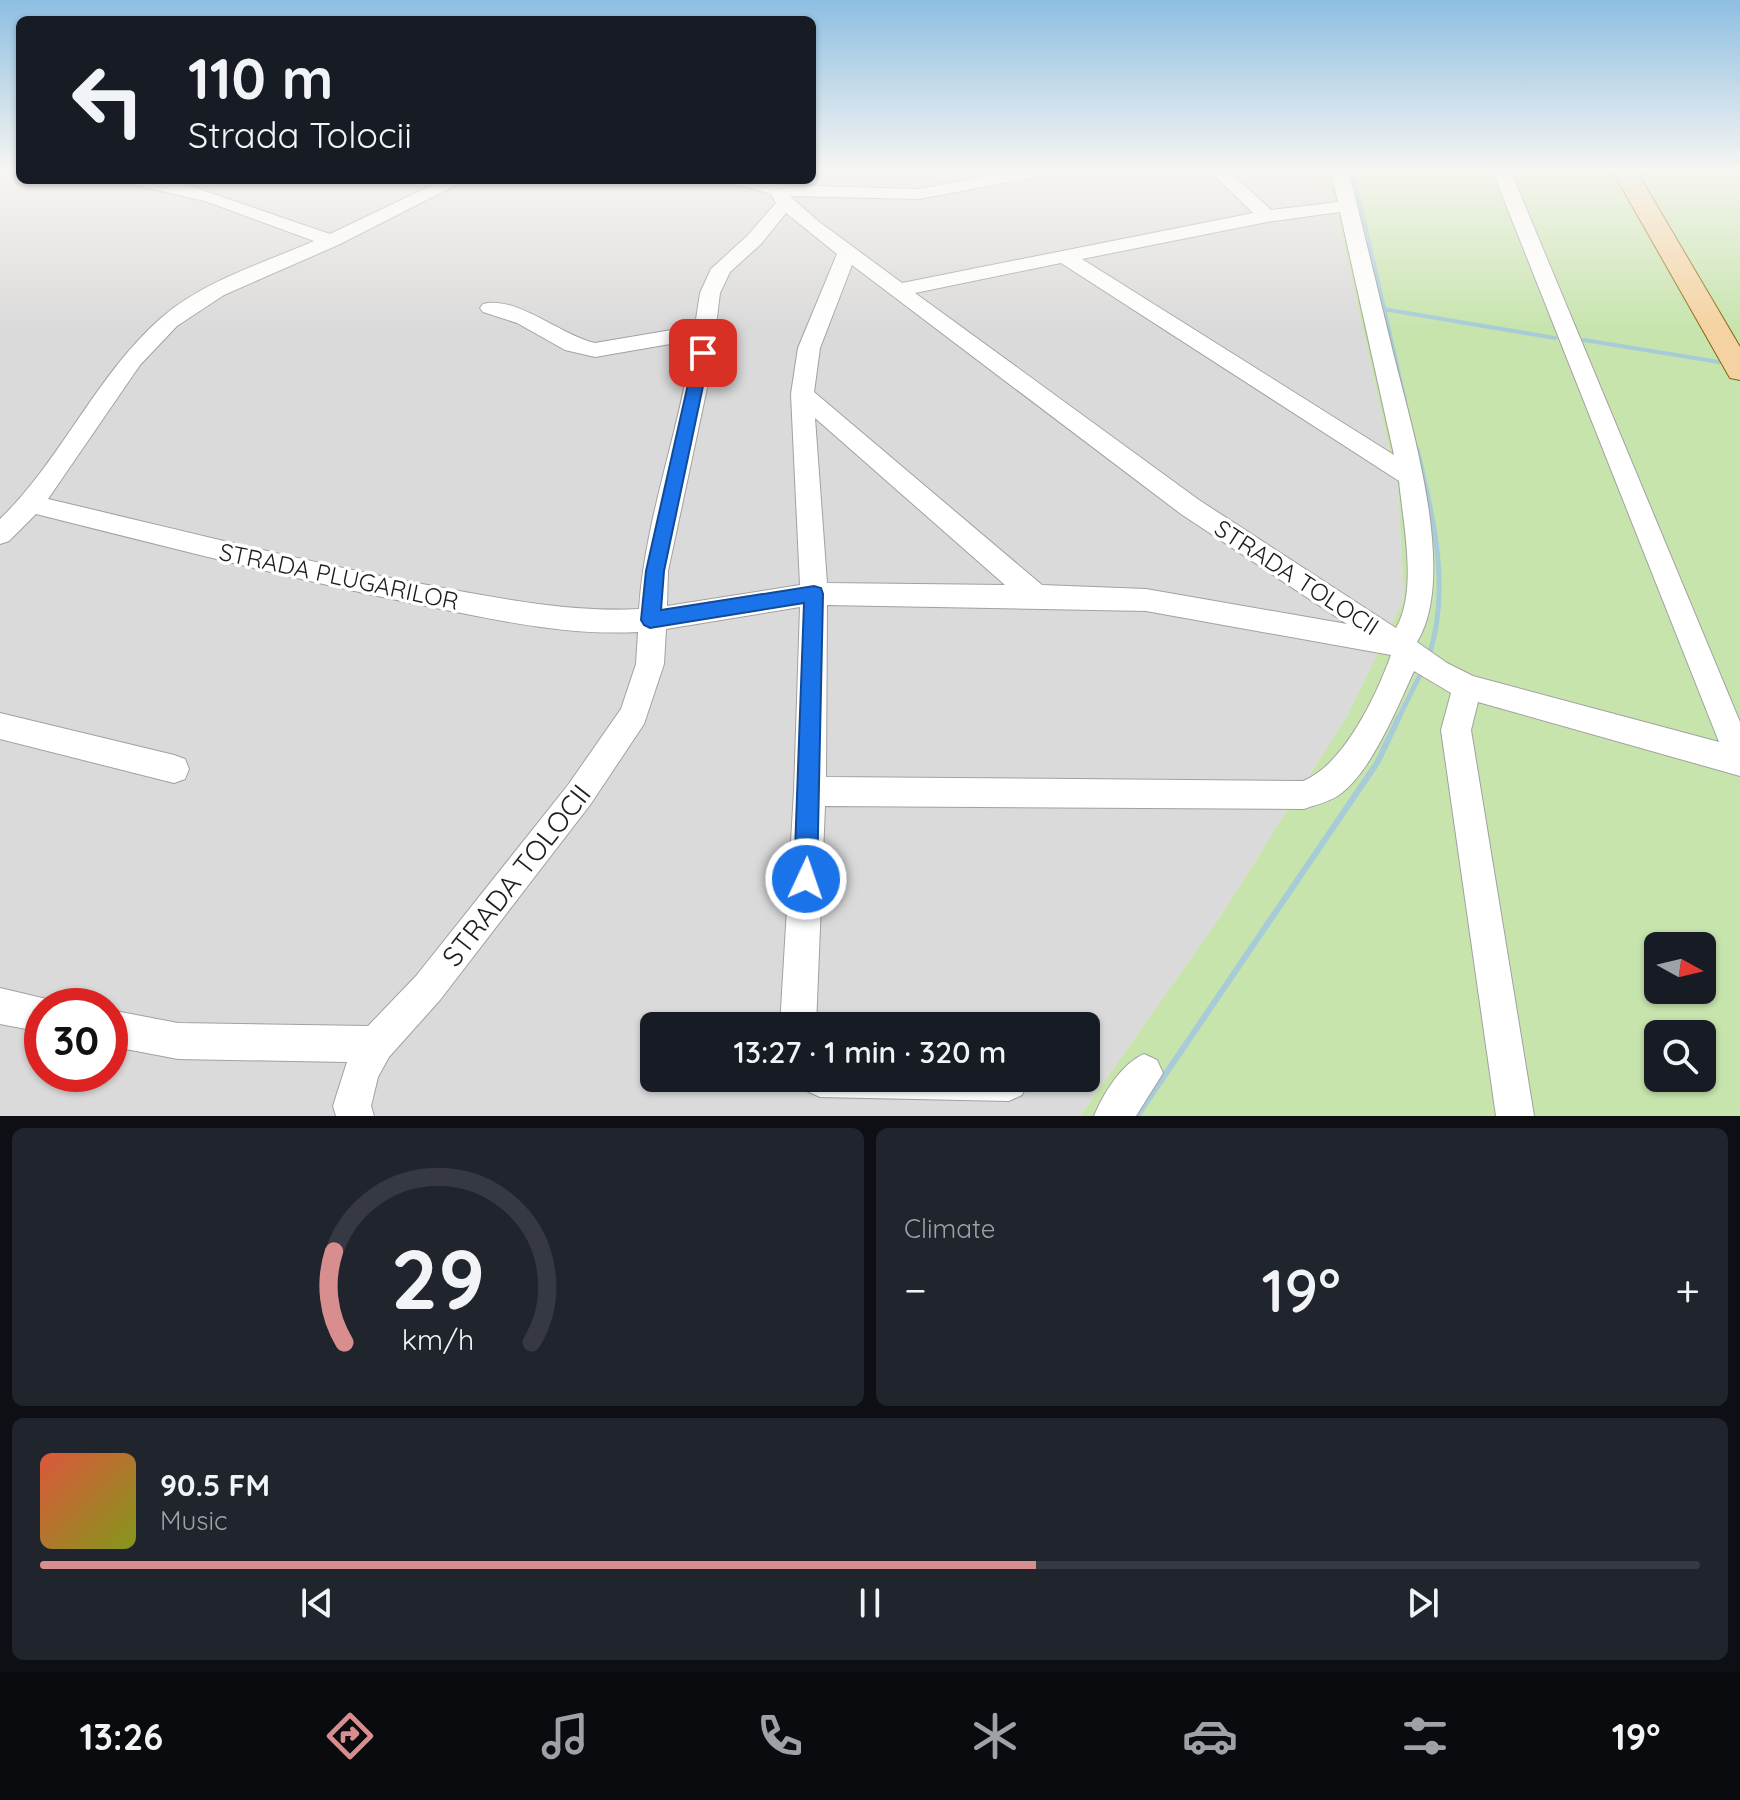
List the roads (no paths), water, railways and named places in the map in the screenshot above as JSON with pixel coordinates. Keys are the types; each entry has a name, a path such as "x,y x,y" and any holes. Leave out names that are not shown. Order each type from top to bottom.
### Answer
{"main road":[{"path":"1655,224 1740,371"}],"street":[{"path":"287,224 331,241"},
{"path":"0,534 31,504 132,360 161,328 217,291 366,224"},
{"name":"STRADA TOLOCII","path":"355,1116 352,1106 361,1072 376,1044 428,988 487,914 579,795 634,715 650,664 655,571 706,331 710,293 721,269 754,240 764,224"},
{"name":"STRADA TOLOCII","path":"814,224 1190,507 1415,656"},
{"path":"898,290 1227,224"},
{"path":"810,791 1304,795 1330,784 1415,656 1412,626 1419,598 1420,561 1411,477 1351,224"},
{"path":"1523,224 1740,760"},
{"path":"799,1012 810,791 814,594 802,394 809,348 848,252"},
{"path":"1065,257 1411,477"},
{"path":"490,308 524,318 573,345 595,350 706,331"},
{"path":"802,394 1036,596"},
{"name":"STRADA PLUGARILOR","path":"31,504 332,577 491,608 611,622 650,620"},
{"name":"STRADA TOLOCII","path":"650,620 814,594 1146,600 1415,656"},
{"path":"1415,656 1467,687 1740,760"},
{"path":"1467,687 1456,730 1515,1116"},
{"path":"0,726 174,769"},
{"path":"0,1006 24,1011"},
{"path":"128,1031 178,1041 376,1044"},
{"path":"1113,1116 1144,1073"}],"waterway":[{"path":"1365,224 1384,309"},
{"path":"1384,309 1555,338"},
{"path":"1384,309 1405,401"},
{"path":"1584,340 1719,362"},
{"path":"1417,449 1434,526 1439,578 1439,604 1429,656"},
{"path":"1399,717 1423,669"},
{"path":"1137,1116 1377,763 1399,717"}]}
